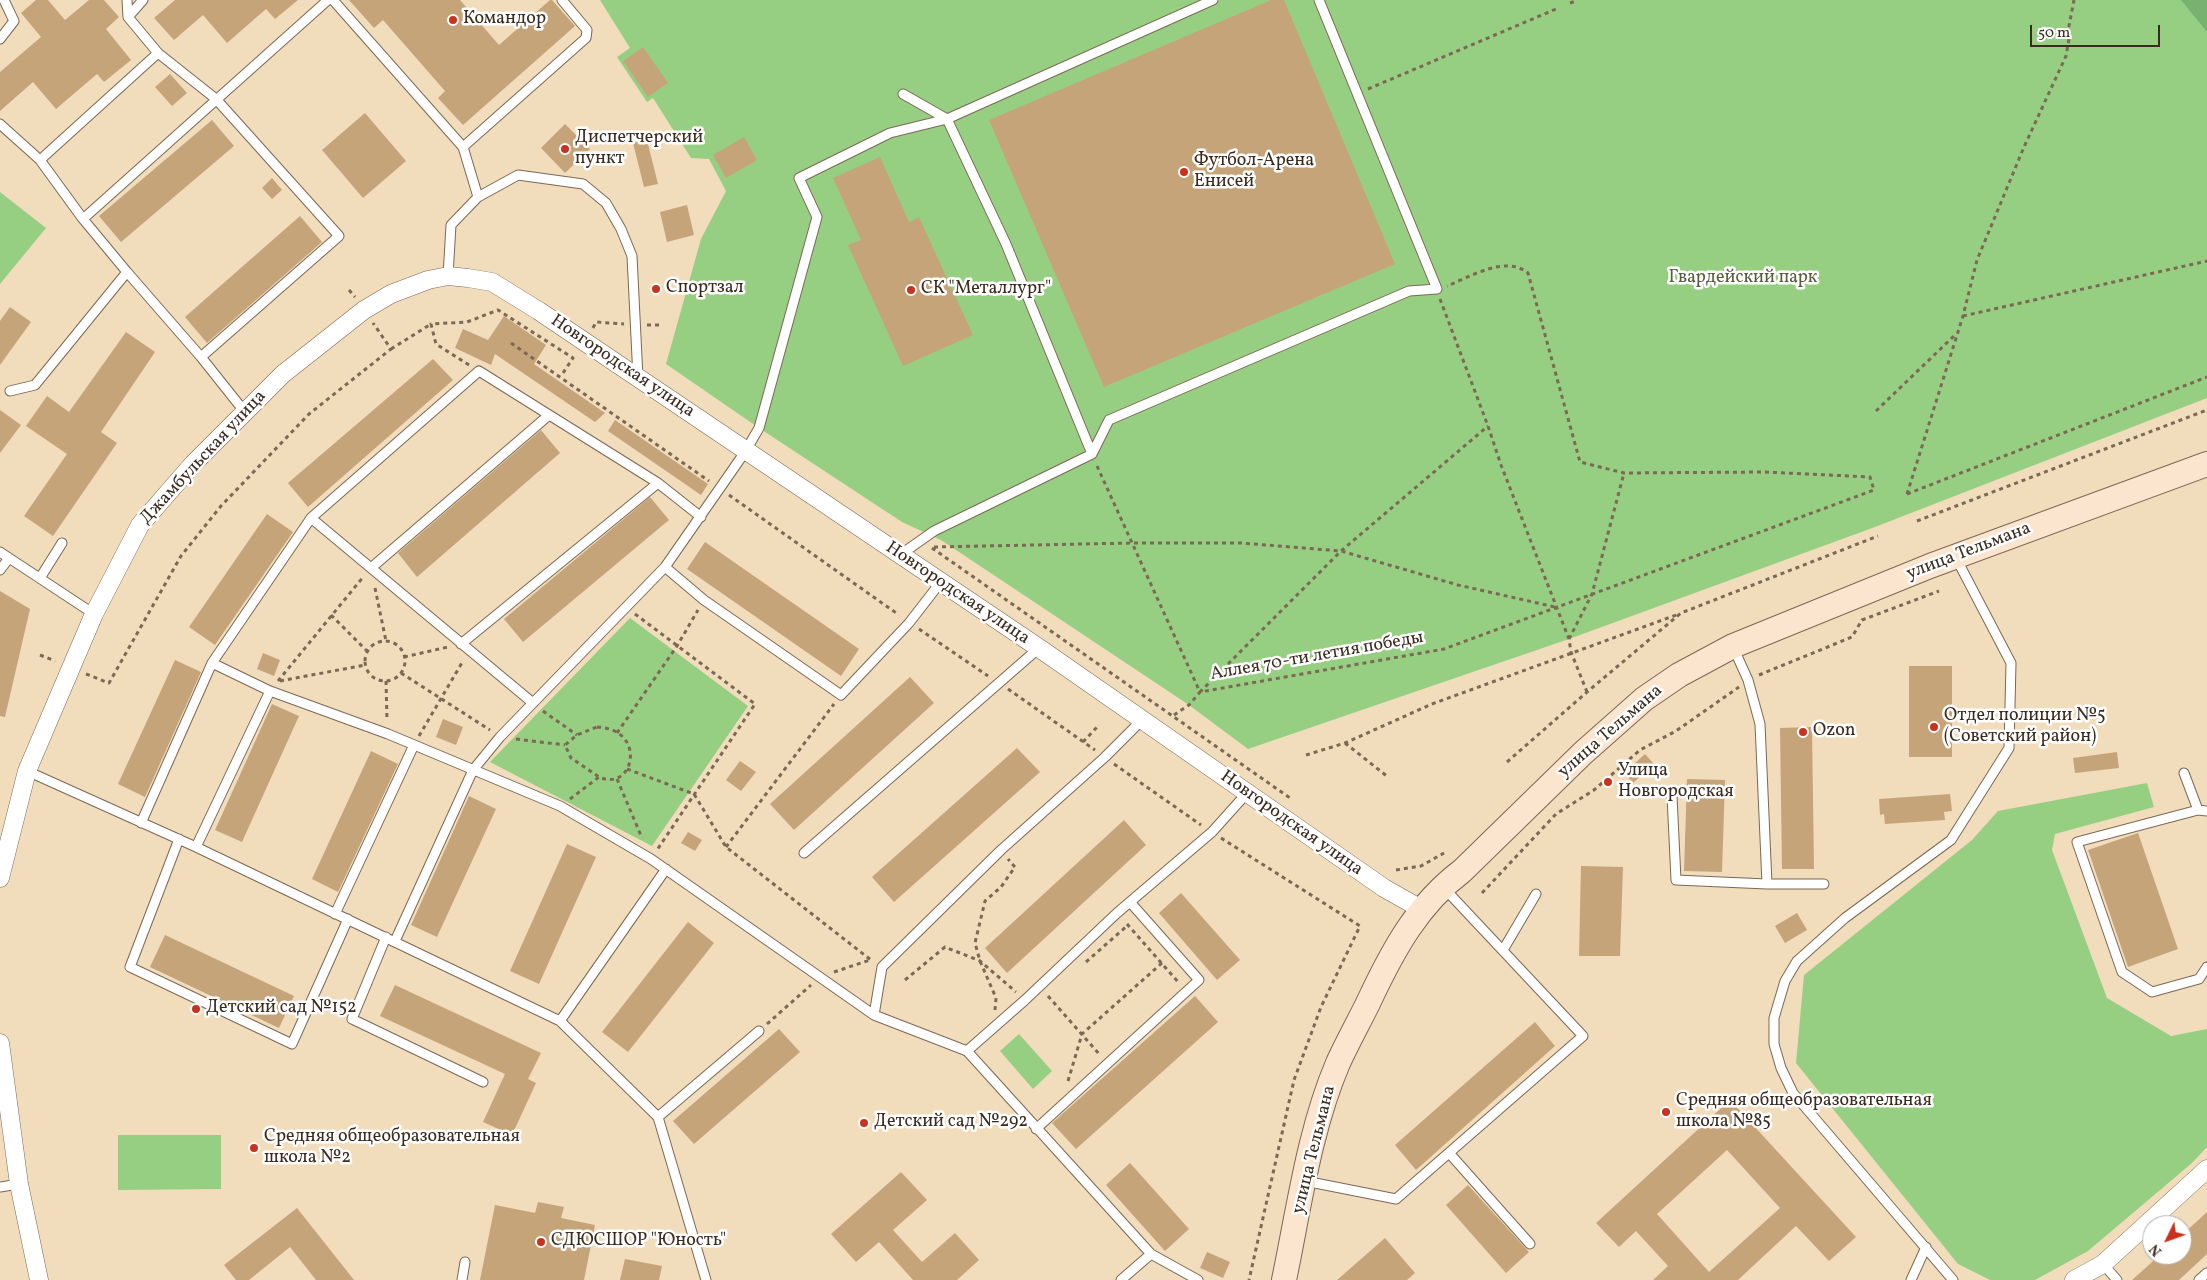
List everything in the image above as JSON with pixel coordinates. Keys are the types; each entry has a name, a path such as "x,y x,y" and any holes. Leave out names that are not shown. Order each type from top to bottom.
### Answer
{"main road":[{"name":"улица Тельмана","path":"1284,1280 1318,1124 1338,1064 1401,938 1421,909 1442,886 1462,871 1583,753 1644,699 1679,675 1733,646 1787,622 1955,557 2207,464"}],"street":[{"name":"Джамбульская улица","path":"0,878 28,772 71,668 94,614 140,525 161,499 244,411 283,374 364,310 391,294 428,280 448,276 492,282"},
{"name":"Новгородская улица","path":"492,282 1039,648 1384,888 1421,909"},
{"path":"0,1043 19,1184 39,1280"},
{"path":"2074,1280 2103,1264 2207,1169"}],"lane":[{"path":"0,39 14,21 4,0"},
{"path":"127,0 128,17 158,53 216,99 339,236 201,357"},
{"path":"128,17 143,0"},
{"path":"83,219 328,0"},
{"path":"332,0 463,147 478,197"},
{"path":"463,147 586,38 587,30 562,0"},
{"path":"395,941 473,770 500,737 665,567 720,489 759,428 817,217 798,178 890,133 947,119 1213,0"},
{"path":"900,556 934,531 1092,454 1109,420 1409,291 1437,289 1319,0"},
{"path":"40,160 158,53"},
{"path":"903,94 947,119 1006,244 1092,454"},
{"path":"0,124 40,160 83,219 201,357 244,411"},
{"path":"448,276 451,225 478,197 518,175 582,184 606,203 621,230 632,256 638,378"},
{"path":"10,391 35,385 127,272"},
{"path":"141,823 212,663 311,518 479,371 658,482 701,517"},
{"path":"371,568 549,415"},
{"path":"461,644 658,482"},
{"path":"311,518 533,703"},
{"path":"40,578 62,543"},
{"path":"0,552 94,614"},
{"path":"1952,1280 1926,1247 1793,1093 1781,1068 1774,1044 1774,1018 1785,981 1797,961 1846,918 1951,840 2009,748 2011,664 1955,557"},
{"path":"0,570 9,558"},
{"path":"665,567 704,600 841,695 910,622 940,583"},
{"path":"1733,646 1748,680 1760,724 1767,884"},
{"path":"804,853 1039,648"},
{"path":"212,663 270,691 388,734 560,806 651,859 874,1014 967,1051 1151,1254 1198,1280"},
{"path":"196,847 270,691"},
{"path":"874,1014 882,967 1001,850 1105,757 1141,720"},
{"path":"335,914 414,745"},
{"path":"28,772 179,839 560,1021 658,1117 706,1280"},
{"path":"2184,773 2202,810 2077,842 2122,972 2152,992 2199,979 2207,967"},
{"path":"967,1051 1025,1000 1117,913 1212,832 1248,794"},
{"path":"1672,796 1676,880 1767,884 1824,884"},
{"path":"179,839 130,967 219,1010 292,1044 348,919"},
{"path":"560,1021 666,870"},
{"path":"1305,1181 1396,1199 1450,1154 1583,1036 1442,886"},
{"path":"1503,950 1536,894"},
{"path":"1036,1128 1199,980 1130,902"},
{"path":"386,937 352,1019 483,1082"},
{"path":"658,1117 759,1032"},
{"path":"1450,1154 1530,1244"},
{"path":"0,1187 19,1184"},
{"path":"1911,1280 1926,1247"},
{"path":"1121,1280 1151,1254"},
{"path":"462,1280 465,1262"},
{"path":"2103,1264 2117,1280"},
{"path":"2199,1280 2207,1273"}],"path":[{"path":"2074,0 2066,56 2024,147 1977,260 1963,316 1907,494 2207,377"},
{"path":"1570,3 1576,1"},
{"path":"1358,94 1556,9"},
{"path":"1963,316 2207,261"},
{"path":"1569,639 1592,594 1624,473 1580,462 1528,273 1522,268 1504,264 1437,289 1501,466 1557,607 1569,639 1571,652 1587,692"},
{"path":"350,290 391,350"},
{"path":"40,655 109,683 181,556 221,506 309,414 391,350 431,324 467,322 498,310 573,358 561,376"},
{"path":"584,342 596,322 659,325"},
{"path":"431,324 436,344 479,371"},
{"path":"1876,411 1957,334"},
{"path":"511,343 561,376 1212,832 1360,926 1321,1007 1294,1080 1249,1280"},
{"path":"1917,521 2207,410"},
{"path":"1092,454 1200,692 1341,551 1488,426"},
{"name":"Аллея 70-ти летия победы","path":"1174,715 1189,705 1200,692 1444,649 1874,490 1870,476 1765,472 1624,473"},
{"path":"1306,754 1345,743 1432,704 1681,613 1878,536"},
{"path":"1290,798 1174,715 931,547 1241,543 1341,551 1453,583 1557,607"},
{"path":"270,691 371,568"},
{"path":"371,568 386,641"},
{"path":"1482,893 1556,814 1594,790 1640,750 1676,731 1748,680 1852,637 1862,620 1939,591"},
{"path":"617,733 678,646 704,600"},
{"path":"626,607 755,704 651,859"},
{"path":"1507,762 1681,613"},
{"path":"331,615 368,651"},
{"path":"386,641 398,646 404,657 400,673 386,681 375,678 365,665 368,651 375,643 386,641"},
{"path":"404,657 461,644"},
{"path":"414,745 469,651"},
{"path":"278,681 365,665"},
{"path":"400,673 442,698 500,737 565,745 577,735 597,727 613,729 623,736 630,748 628,769 617,779 599,777 571,758 565,745"},
{"path":"386,681 388,734"},
{"path":"726,847 841,695"},
{"path":"533,703 577,735"},
{"path":"1083,742 1098,726"},
{"path":"1345,743 1388,777"},
{"path":"628,769 694,794 726,847 871,960 820,977 759,1032"},
{"path":"560,806 599,777"},
{"path":"617,779 651,859"},
{"path":"993,1028 996,998 980,961 975,943 985,901 1001,887 1015,867 1001,850"},
{"path":"1396,870 1421,866 1444,854"},
{"path":"1117,913 1186,992"},
{"path":"905,980 945,948 980,961 1025,1000 1048,996"},
{"path":"1061,1106 1082,1034 1162,963"},
{"path":"1039,986 1106,1063"}],"green space":[{"name":"Гвардейский парк","path":"600,0 2207,0 2207,398 1875,527 1569,639 1248,749 1189,705 941,540 902,522 666,364 701,239 726,191 709,159 691,158 653,98 647,102 617,57 630,48"},
{"path":"2181,0 2207,0 2207,32"},
{"path":"0,192 46,228 0,284"},
{"path":"630,618 748,706 652,846 490,762"},
{"path":"2147,783 2154,807 2055,834 2052,850 2107,998 2171,1036 2207,1029 2207,1147 2192,1163 2088,1251 2035,1280 1990,1280 1958,1264 1796,1063 1804,975 1972,840 1998,811"},
{"path":"1019,1034 1052,1071 1033,1089 1000,1051"},
{"path":"118,1135 221,1135 221,1189 118,1190"}],"building":[{"path":"36,0 48,0 65,20 89,0 104,0 119,17 106,29 131,60 104,82 97,74 56,109 33,82 0,111 0,72 41,37 21,13"},
{"path":"175,0 298,0 275,19 266,9 227,43 203,15 174,40 154,18"},
{"path":"349,0 460,0 499,45 550,0 575,26 463,125 438,98 445,91 383,20 374,28"},
{"name":"Футбол-Арена Енисей","path":"1271,0 1284,0 1395,264 1104,387 989,120"},
{"path":"643,47 668,83 648,97 623,61"},
{"path":"170,74 187,93 172,106 155,87"},
{"path":"365,113 406,161 363,198 322,150"},
{"path":"212,120 234,146 121,242 99,216"},
{"name":"Диспетчерский пункт","path":"565,124 590,149 565,173 541,148"},
{"path":"744,137 757,160 726,178 713,155"},
{"path":"647,140 658,184 644,187 633,143"},
{"name":"СК \"Металлург\"","path":"880,157 909,222 919,217 973,335 903,366 848,245 861,240 833,178"},
{"path":"272,178 282,190 272,199 262,188"},
{"path":"687,205 694,235 667,242 660,212"},
{"path":"300,216 322,242 207,343 185,317"},
{"path":"10,307 31,322 0,365 0,321"},
{"path":"504,316 546,345 534,364 605,413 595,422 495,354 491,365 455,348 463,329 488,340"},
{"path":"126,332 155,352 101,432 117,443 53,536 24,516 67,454 26,426 47,396 69,412"},
{"path":"433,359 453,380 308,507 288,483"},
{"path":"0,410 21,425 0,453"},
{"path":"615,420 708,484 701,495 608,431"},
{"path":"541,430 560,453 417,577 398,553"},
{"path":"650,497 669,520 523,642 504,619"},
{"path":"267,514 293,532 215,645 189,627"},
{"path":"705,542 859,649 841,676 687,569"},
{"path":"0,591 30,609 5,717 0,716"},
{"path":"263,653 280,660 274,676 257,669"},
{"path":"175,660 201,672 145,797 118,784"},
{"path":"1909,666 1952,666 1952,757 1909,757"},
{"path":"910,677 934,703 794,830 770,804"},
{"path":"272,704 299,716 242,842 215,830"},
{"path":"443,719 463,727 456,745 436,737"},
{"path":"1812,727 1814,869 1782,869 1780,728"},
{"path":"1017,748 1040,772 894,902 872,877"},
{"path":"371,751 398,764 338,892 312,879"},
{"path":"2117,752 2119,768 2075,773 2073,758"},
{"path":"1645,754 1654,764 1633,783 1624,773"},
{"path":"740,761 756,772 741,791 726,780"},
{"path":"1687,779 1725,780 1722,872 1684,871"},
{"path":"1950,794 1952,811 1944,812 1945,820 1885,824 1884,814 1880,815 1879,799"},
{"path":"469,796 496,809 437,937 411,925"},
{"path":"1124,820 1146,845 1007,973 985,948"},
{"path":"688,832 702,840 695,851 681,843"},
{"path":"2138,833 2178,949 2128,967 2088,850"},
{"path":"567,844 596,857 539,984 510,971"},
{"path":"1581,866 1623,867 1620,956 1579,956"},
{"path":"1181,893 1240,960 1217,980 1159,913"},
{"path":"1797,913 1807,930 1785,943 1775,926"},
{"path":"688,922 714,943 628,1052 602,1032"},
{"path":"165,935 294,996 279,1028 150,967"},
{"path":"395,985 541,1053 528,1079 536,1083 512,1135 483,1122 505,1074 380,1016"},
{"path":"1195,996 1218,1022 1076,1149 1052,1123"},
{"path":"1535,1022 1555,1046 1416,1170 1395,1145"},
{"path":"779,1029 800,1052 694,1144 673,1121"},
{"path":"1730,1100 1856,1237 1829,1261 1796,1226 1738,1280 1653,1280 1668,1266 1636,1231 1619,1247 1596,1223","holes":["1727,1150 1780,1208 1709,1272 1657,1214"]},
{"path":"1130,1163 1189,1229 1165,1251 1106,1185"},
{"path":"901,1172 927,1200 893,1230 922,1262 955,1233 979,1260 957,1280 913,1280 879,1242 856,1262 831,1234"},
{"path":"1468,1185 1529,1252 1506,1273 1446,1205"},
{"path":"538,1202 564,1207 561,1218 595,1225 584,1280 480,1280 495,1205 535,1213"},
{"path":"297,1208 354,1280 316,1280 290,1247 249,1280 236,1280 224,1265"},
{"path":"2207,1212 2207,1254 2179,1280 2132,1280 2149,1265 2192,1265 2192,1226"},
{"path":"1385,1238 1415,1273 1407,1280 1337,1280"},
{"path":"1207,1252 1230,1262 1223,1278 1200,1268"},
{"path":"625,1259 662,1266 659,1280 620,1280"}],"place":[{"name":"Командор","path":"453,20"},
{"name":"Диспетчерский пункт","path":"565,149"},
{"name":"Футбол-Арена Енисей","path":"1184,172"},
{"name":"Спортзал","path":"656,289"},
{"name":"СК \"Металлург\"","path":"911,290"},
{"name":"Отдел полиции №5 (Советский район)","path":"1934,727"},
{"name":"Ozon","path":"1803,732"},
{"name":"Улица Новгородская","path":"1608,782"},
{"name":"Детский сад №152","path":"196,1009"},
{"name":"Средняя общеобразовательная школа №85","path":"1666,1112"},
{"name":"Детский сад №292","path":"864,1123"},
{"name":"Средняя общеобразовательная школа №2","path":"254,1148"},
{"name":"СДЮСШОР \"Юность\"","path":"541,1242"}]}
